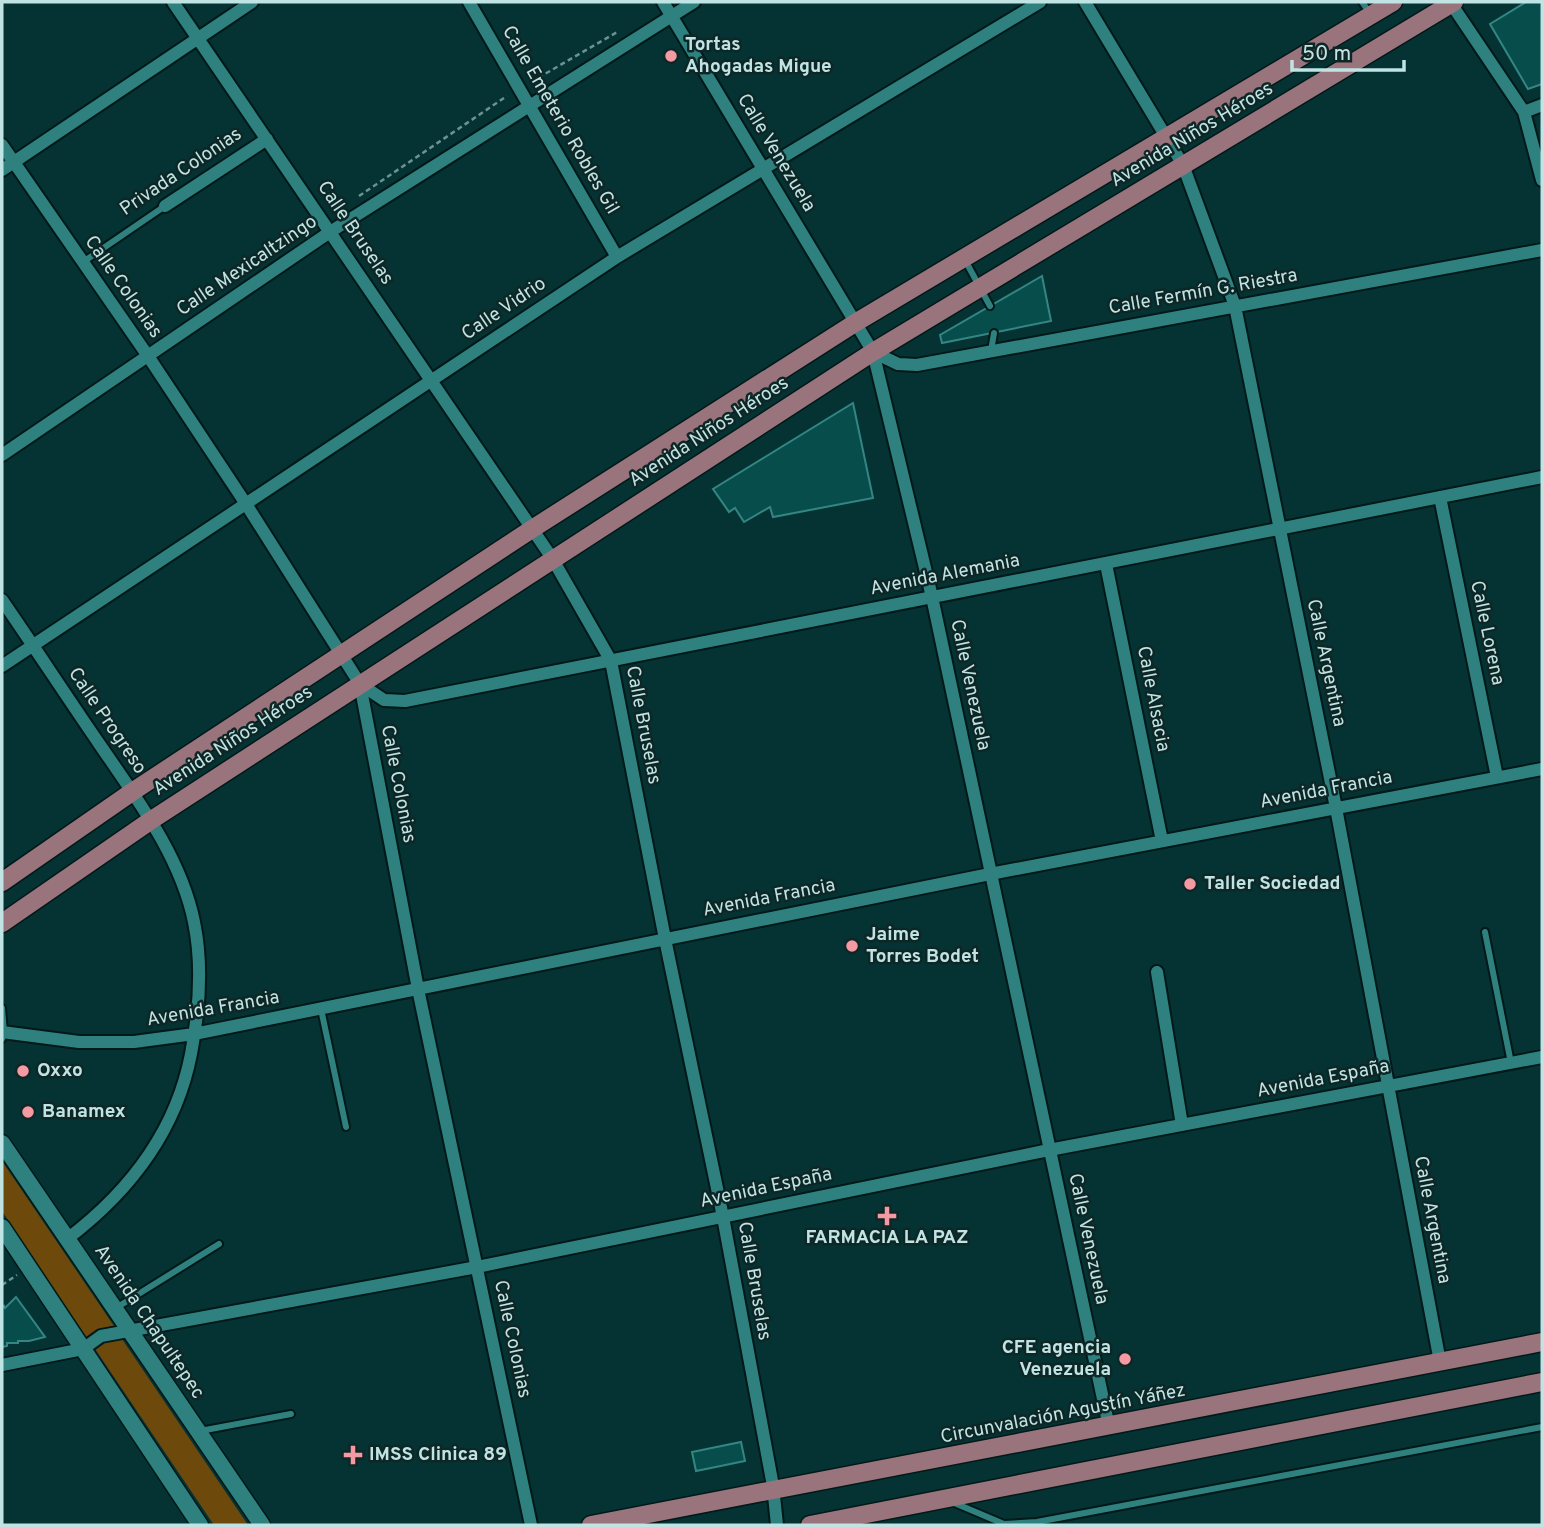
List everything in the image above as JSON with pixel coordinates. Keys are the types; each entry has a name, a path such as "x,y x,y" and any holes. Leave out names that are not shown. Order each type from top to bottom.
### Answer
{"main road":[{"name":"Avenida Niños Héroes","path":"2,882 132,792 532,529 855,323 1167,138 1367,8 1392,2"},
{"name":"Avenida Niños Héroes","path":"2,923 150,821 873,352 1452,2"},
{"name":"Circunvalación Agustín Yáñez","path":"591,1525 1542,1342"},
{"path":"810,1525 1542,1382"},
{"path":"858,1525 877,1512"}],"street":[{"name":"Calle Bruselas","path":"173,2 552,558 611,661 723,1217 778,1525"},
{"path":"2,170 252,2"},
{"name":"Calle Emeterio Robles Gil","path":"469,2 617,257"},
{"name":"Calle Venezuela","path":"663,2 873,352 932,597 1109,1427"},
{"name":"Calle Mexicaltzingo","path":"2,455 330,232 694,2"},
{"name":"Calle Vidrio","path":"2,666 617,257 1040,2"},
{"name":"Calle Argentina","path":"1085,2 1183,165 1236,306 1336,808 1440,1362"},
{"path":"1452,2 1524,112 1542,180"},
{"path":"1524,112 1542,105"},
{"name":"Privada Colonias","path":"164,205 267,139"},
{"name":"Calle Colonias","path":"2,145 148,356 246,504 359,684 418,989 531,1525"},
{"name":"Calle Fermín G. Riestra","path":"873,352 898,363 917,365 1542,250"},
{"name":"Avenida Alemania","path":"359,684 384,700 405,701 1542,477"},
{"name":"Calle Lorena","path":"1440,497 1497,777"},
{"name":"Calle Alsacia","path":"1106,564 1162,841"},
{"name":"Calle Progreso","path":"2,600 132,792 172,861 188,901 199,959 194,1034 186,1078 173,1114 151,1154 92,1220 67,1239"},
{"name":"Avenida Francia","path":"3,1034 79,1042 134,1042 194,1034 990,874 1542,769"},
{"path":"1157,972 1182,1125"},
{"name":"Avenida España","path":"2,1365 83,1349 101,1336 477,1267 1049,1150 1542,1058"},
{"name":"Avenida Chapultepec","path":"2,1143 262,1525"},
{"path":"2,1227 201,1525"}],"lane":[{"name":"Privada Colonias","path":"83,262 164,205"},
{"path":"964,258 990,306"},
{"path":"991,351 994,333"},
{"path":"1485,932 1511,1063"},
{"path":"2,1008 3,1034"},
{"path":"321,1009 346,1127"},
{"path":"115,1309 219,1244"},
{"path":"198,1431 291,1414"},
{"path":"945,1499 1004,1524 1037,1522 1542,1427"}],"shaded area":[{"path":"2,1161 114,1326 99,1329 87,1338 2,1211"},
{"path":"122,1339 248,1525 214,1525 95,1349 105,1342"}],"building":[{"path":"1526,2 1542,2 1542,84 1528,89 1490,24"},
{"path":"1042,276 1051,321 942,343 940,335"},
{"path":"853,403 873,498 773,517 770,507 744,522 735,508 729,512 713,489"},
{"path":"16,1297 45,1337 7,1343 7,1346 2,1347 2,1308"},
{"path":"741,1442 745,1461 696,1471 692,1452"}],"place":[{"name":"Tortas Ahogadas Migue","path":"671,56"},
{"name":"Taller Sociedad","path":"1190,884"},
{"name":"Jaime Torres Bodet","path":"852,946"},
{"name":"Oxxo","path":"23,1071"},
{"name":"Banamex","path":"28,1112"},
{"name":"FARMACIA LA PAZ","path":"887,1216"},
{"name":"CFE agencia Venezuela","path":"1125,1359"},
{"name":"IMSS Clinica 89","path":"353,1455"}]}
